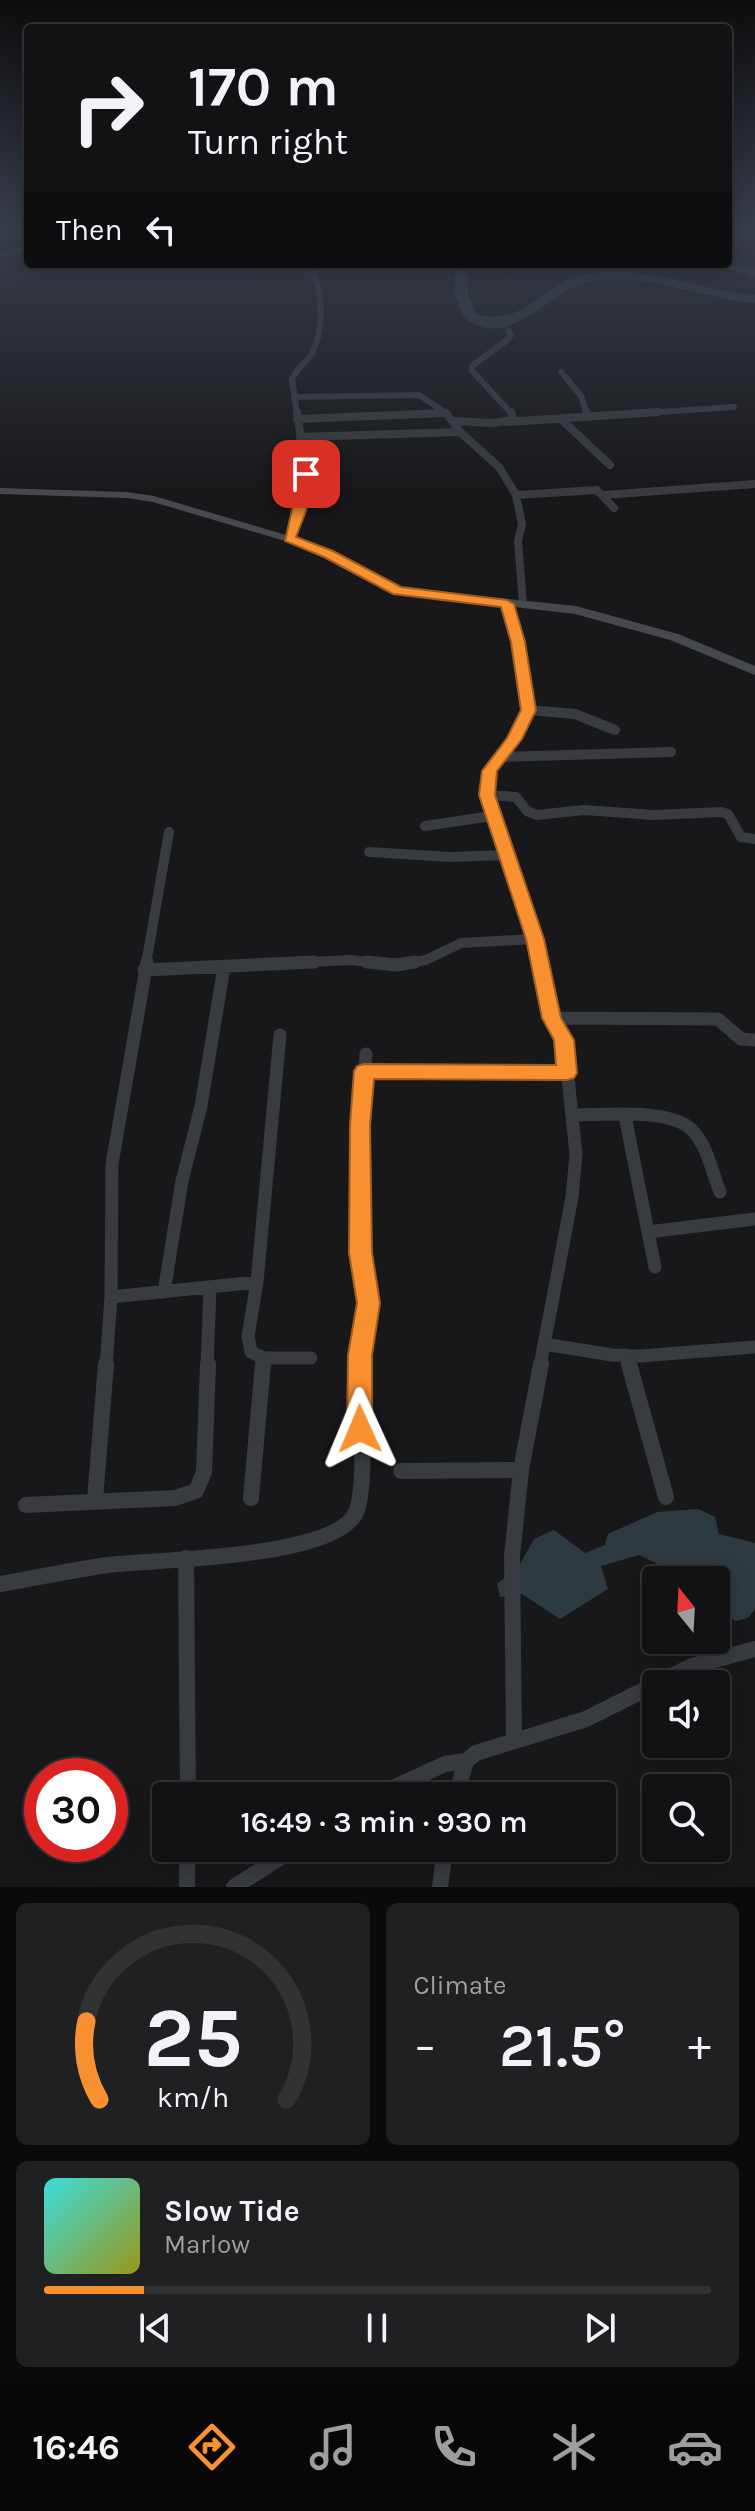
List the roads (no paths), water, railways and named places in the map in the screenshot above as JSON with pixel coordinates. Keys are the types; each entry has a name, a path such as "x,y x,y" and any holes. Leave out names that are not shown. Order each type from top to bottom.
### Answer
{"street":[{"path":"289,539 300,511 306,474 294,397 294,372 312,355 318,339 319,316"},
{"path":"506,422 513,420 511,410 475,374 472,366 507,340 511,335 509,331"},
{"path":"561,372 581,396 588,417"},
{"path":"294,397 419,395 446,413 460,432 499,467 516,495 522,524 518,541 523,604"},
{"path":"454,421 506,422 734,407"},
{"path":"297,419 446,413"},
{"path":"561,419 610,465"},
{"path":"300,437 460,432"},
{"path":"516,495 588,490 603,495 755,484"},
{"path":"0,491 127,495 154,499 289,539 328,554 398,591 576,610 674,637 755,671"},
{"path":"603,495 614,508"},
{"path":"507,604 518,642 529,710 514,739 490,771 487,795 535,939 552,1018 564,1040 576,1154 572,1197 521,1470 512,1556 514,1741"},
{"path":"529,710 575,714 615,730"},
{"path":"498,757 671,752"},
{"path":"487,795 516,797 527,811 537,815 584,810 654,815 721,812 728,814 741,837 755,839"},
{"path":"425,826 492,816"},
{"path":"95,1500 111,1297 112,1164 169,832"},
{"path":"369,852 450,857 507,855"},
{"path":"144,970 351,960 396,965 426,960 461,943 535,939"},
{"path":"164,1292 182,1181 201,1106 224,967"},
{"path":"552,1018 718,1019 741,1039 755,1040"},
{"path":"280,1035 257,1282 248,1336 251,1352 264,1358 311,1358"},
{"path":"0,1584 64,1571 268,1551 323,1539 348,1523 357,1512 361,1477 360,1355 369,1303 361,1253 360,1125 366,1054"},
{"path":"364,1071 567,1073"},
{"path":"573,1115 676,1119 689,1126 698,1139 720,1192"},
{"path":"625,1116 655,1267"},
{"path":"648,1232 755,1219"},
{"path":"111,1297 257,1282"},
{"path":"26,1505 175,1498 196,1491 204,1472 210,1288"},
{"path":"544,1344 626,1355 755,1347"},
{"path":"626,1355 666,1497"},
{"path":"251,1498 264,1358"},
{"path":"401,1471 521,1470"},
{"path":"186,1558 188,1782"},
{"path":"406,1782 445,1764 466,1761 476,1753 586,1719 692,1666 755,1649"},
{"path":"460,1782 466,1761"},
{"path":"187,1862 187,1887"},
{"path":"234,1887 273,1862"},
{"path":"440,1887 443,1862"}],"waterway":[{"path":"470,316 489,322 505,322 521,316"}]}
